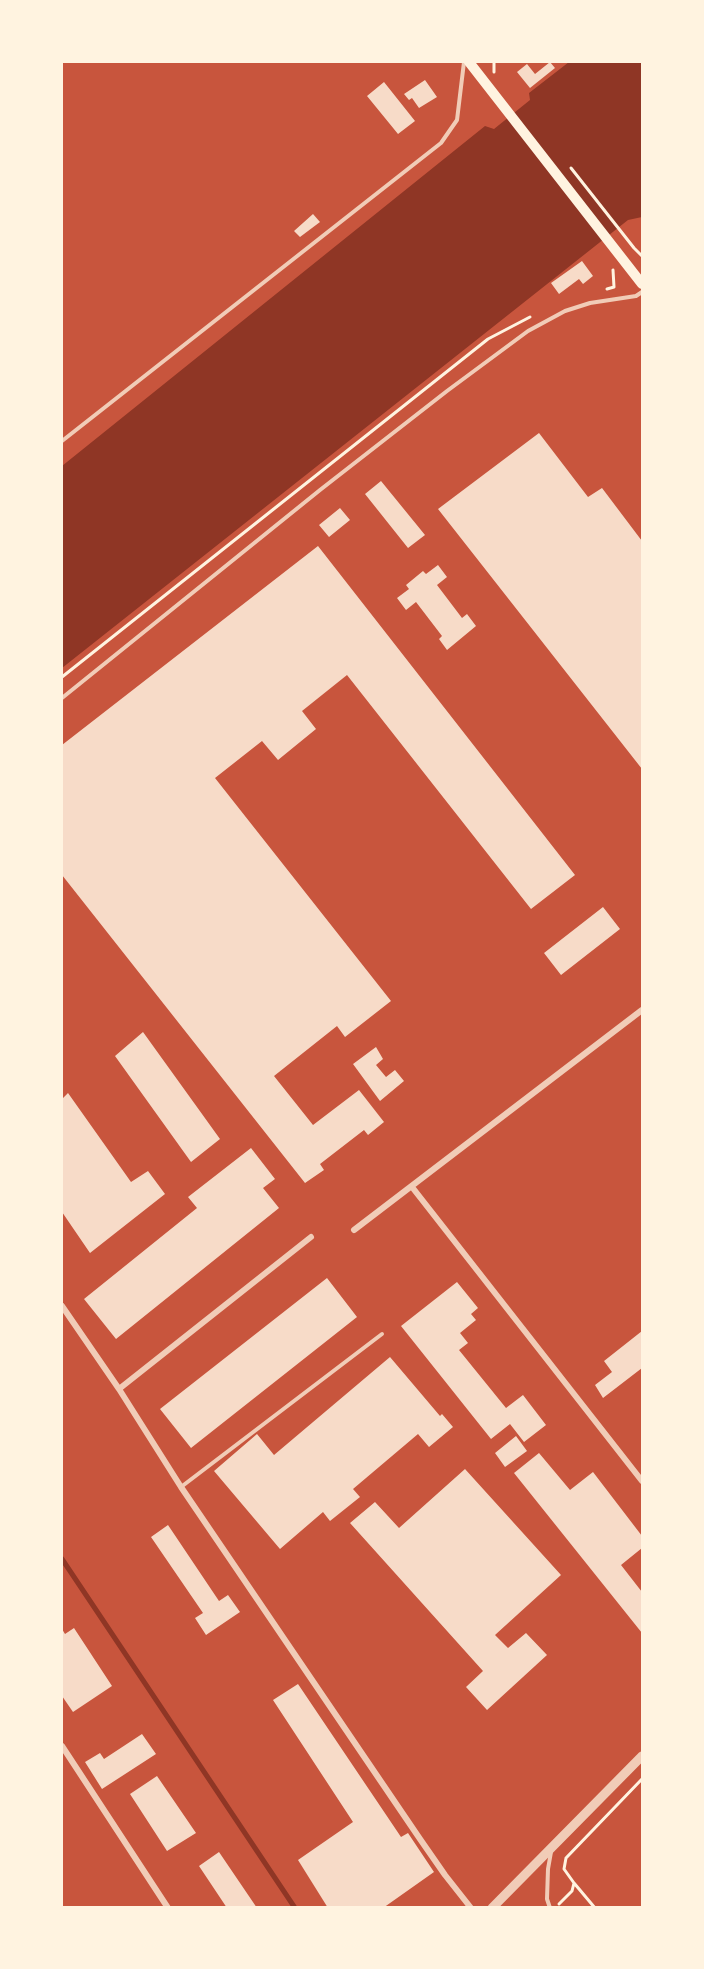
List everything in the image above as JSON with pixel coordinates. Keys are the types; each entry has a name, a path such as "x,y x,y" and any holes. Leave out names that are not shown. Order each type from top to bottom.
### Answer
{"main road":[{"path":"469,62 642,284"}],"street":[{"path":"354,1230 642,1010"},
{"path":"412,1187 642,1481"},
{"path":"119,1389 311,1237"},
{"path":"62,1306 119,1389 181,1487 432,1857 471,1908"},
{"path":"62,1746 168,1908"},
{"path":"496,1905 642,1756"}],"lane":[{"path":"62,441 441,143 457,120 464,62"},
{"path":"62,698 311,498 447,391 528,331 565,311 590,303 636,296 642,292"},
{"path":"181,1487 382,1334"},
{"path":"549,1908 548,1869 553,1847"}],"path":[{"path":"494,62 494,72 497,76"},
{"path":"614,271 614,287"},
{"path":"62,677 457,364"},
{"path":"595,1908 564,1869 566,1858 642,1779"},
{"path":"556,1908 572,1891 574,1883"}],"shaded area":[{"path":"569,62 642,62 642,217 628,220 62,668 62,466 485,126 494,129 530,100 529,93"}],"building":[{"path":"550,62 555,68 530,88 517,72 527,64 535,74"},
{"path":"425,80 437,97 419,108 412,98 409,100 404,94"},
{"path":"384,82 415,121 398,134 367,96"},
{"path":"313,214 320,222 300,237 294,231"},
{"path":"582,261 593,276 583,284 579,279 559,294 551,283"},
{"path":"539,433 588,497 602,488 642,541 642,769 438,509"},
{"path":"381,481 425,535 408,548 365,494"},
{"path":"340,508 350,520 329,537 319,525"},
{"path":"318,546 575,875 531,909 347,675 302,711 316,729 278,760 262,741 215,778 391,1001 345,1037 337,1026 274,1076 313,1125 359,1090 384,1122 368,1135 364,1130 320,1164 324,1170 305,1183 62,875 62,745"},
{"path":"438,565 447,577 437,585 462,618 467,614 476,626 447,650 439,639 442,636 416,602 406,610 397,598 409,589 406,585 423,571 426,574"},
{"path":"603,907 620,929 561,975 544,953"},
{"path":"143,1032 220,1139 191,1162 115,1056"},
{"path":"376,1047 383,1059 376,1065 386,1077 395,1070 404,1081 380,1101 353,1064"},
{"path":"68,1093 131,1182 148,1171 165,1194 90,1253 62,1212 62,1099"},
{"path":"251,1148 275,1179 263,1188 279,1208 116,1339 84,1299 197,1208 188,1197"},
{"path":"327,1278 357,1317 191,1448 160,1409"},
{"path":"457,1282 478,1308 471,1314 476,1320 460,1333 468,1343 459,1350 506,1408 523,1395 546,1425 524,1442 510,1424 491,1439 401,1326"},
{"path":"642,1331 642,1368 603,1398 595,1385 612,1372 604,1361"},
{"path":"390,1357 440,1416 442,1414 453,1427 429,1447 418,1434 353,1489 360,1497 330,1521 323,1512 280,1549 214,1471 257,1434 274,1455"},
{"path":"516,1436 527,1451 505,1467 495,1453"},
{"path":"539,1453 570,1490 593,1472 642,1536 642,1548 621,1565 642,1592 642,1633 514,1473"},
{"path":"465,1469 561,1575 495,1635 508,1648 526,1633 547,1655 487,1710 466,1687 483,1671 350,1523 375,1502 399,1528"},
{"path":"168,1525 219,1601 228,1595 240,1612 206,1635 195,1618 203,1613 151,1537"},
{"path":"74,1628 112,1686 73,1712 62,1696 62,1629 65,1634"},
{"path":"298,1684 401,1837 408,1833 434,1872 383,1908 328,1908 298,1860 353,1822 273,1700"},
{"path":"142,1734 156,1754 102,1789 85,1762 100,1753 104,1759"},
{"path":"157,1776 196,1833 167,1851 130,1794"},
{"path":"219,1852 257,1908 227,1908 199,1866"}],"waterway":[{"path":"62,1559 295,1908"}]}
